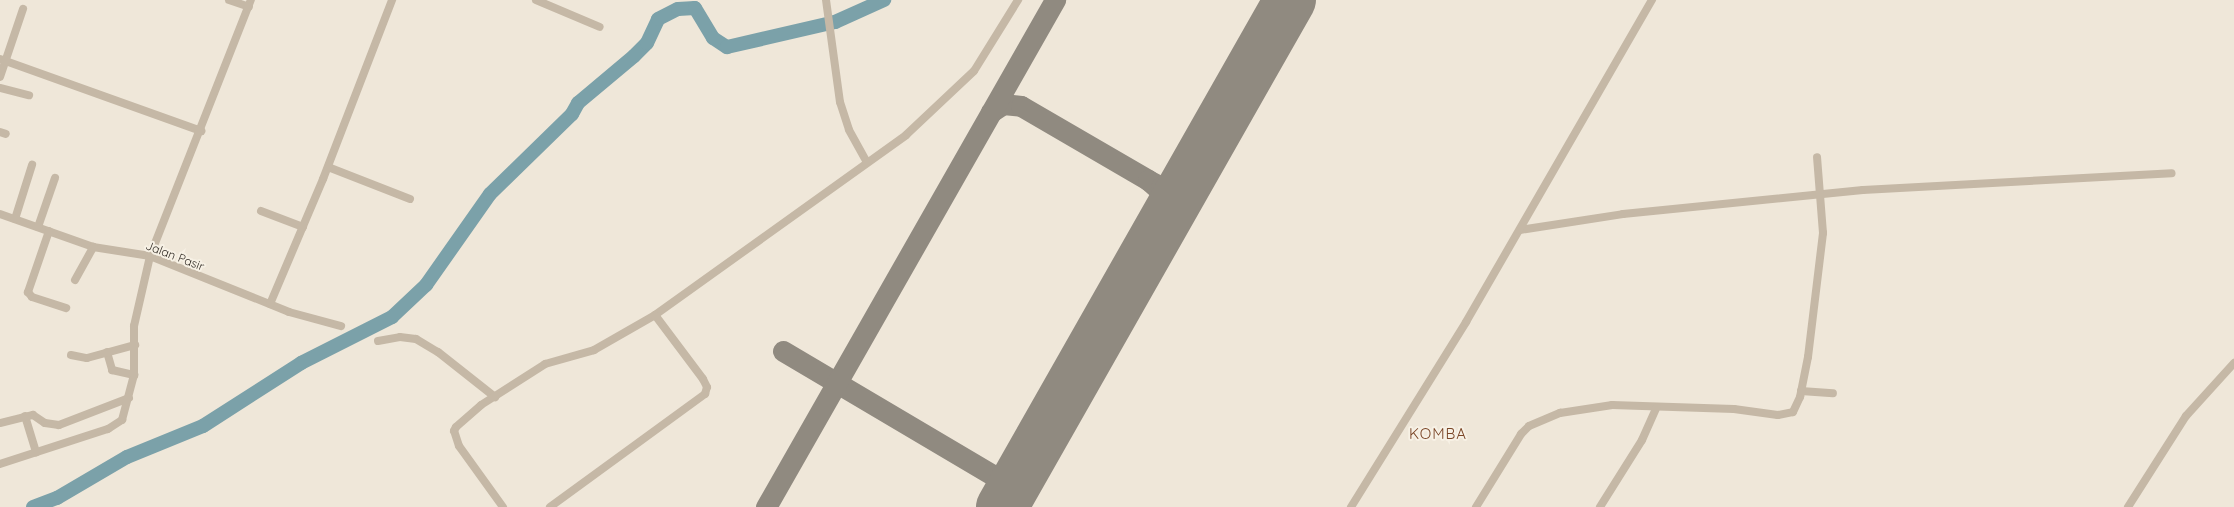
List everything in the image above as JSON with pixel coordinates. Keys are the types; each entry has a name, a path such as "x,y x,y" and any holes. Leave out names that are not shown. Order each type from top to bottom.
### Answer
{"street":[{"path":"0,464 118,425 129,398 134,375 134,326 150,256 250,4 229,0"},
{"path":"270,304 328,167 392,0"},
{"path":"536,0 600,27"},
{"path":"826,0 840,102 846,120 867,162"},
{"path":"503,507 459,446 454,431 495,397 545,364 594,350 655,315 906,135 963,84 987,54 1018,0"},
{"path":"1351,507 1520,230 1652,0"},
{"path":"0,77 2,60 23,9"},
{"path":"2,60 201,131"},
{"path":"0,88 28,95"},
{"path":"1476,507 1513,445 1529,426 1560,413 1612,405 1734,409 1786,415 1797,407 1801,391 1824,217 1819,196 1817,157"},
{"path":"15,219 32,165"},
{"path":"328,167 410,199"},
{"path":"1520,230 1623,214 1819,196 1863,190 2172,172"},
{"path":"38,227 55,178"},
{"path":"261,211 303,227"},
{"name":"Jalan Pasir","path":"0,214 93,247 150,256 270,304 341,326"},
{"path":"49,231 28,292 32,298 66,308"},
{"path":"75,280 93,247"},
{"path":"550,507 705,394 707,387 703,379 655,315"},
{"path":"378,341 400,337 421,342 495,397"},
{"path":"71,355 87,358 135,345"},
{"path":"107,352 112,370 134,375"},
{"path":"2128,507 2186,416 2234,363"},
{"path":"1801,391 1833,393"},
{"path":"0,423 33,415 45,423 59,425 129,398"},
{"path":"1600,507 1642,440 1657,406"},
{"path":"25,416 36,452"}],"waterway":[{"path":"33,507 57,498 127,457 203,426 301,363 392,317 426,285 490,194 572,114 578,103 647,43 658,19 678,9 695,8 713,38 727,47 835,22 884,0"}],"taxiway":[{"path":"766,507 1055,0"},
{"path":"991,112 1003,104 1021,106 1148,180"},
{"path":"1151,245 1166,207 1163,193 1148,180 1161,187 1171,187 1186,178 1197,165"},
{"path":"783,351 1013,487"}],"runway":[{"path":"1002,507 1290,0"}],"district":[{"name":"KOMBA","path":"1438,434"}]}
